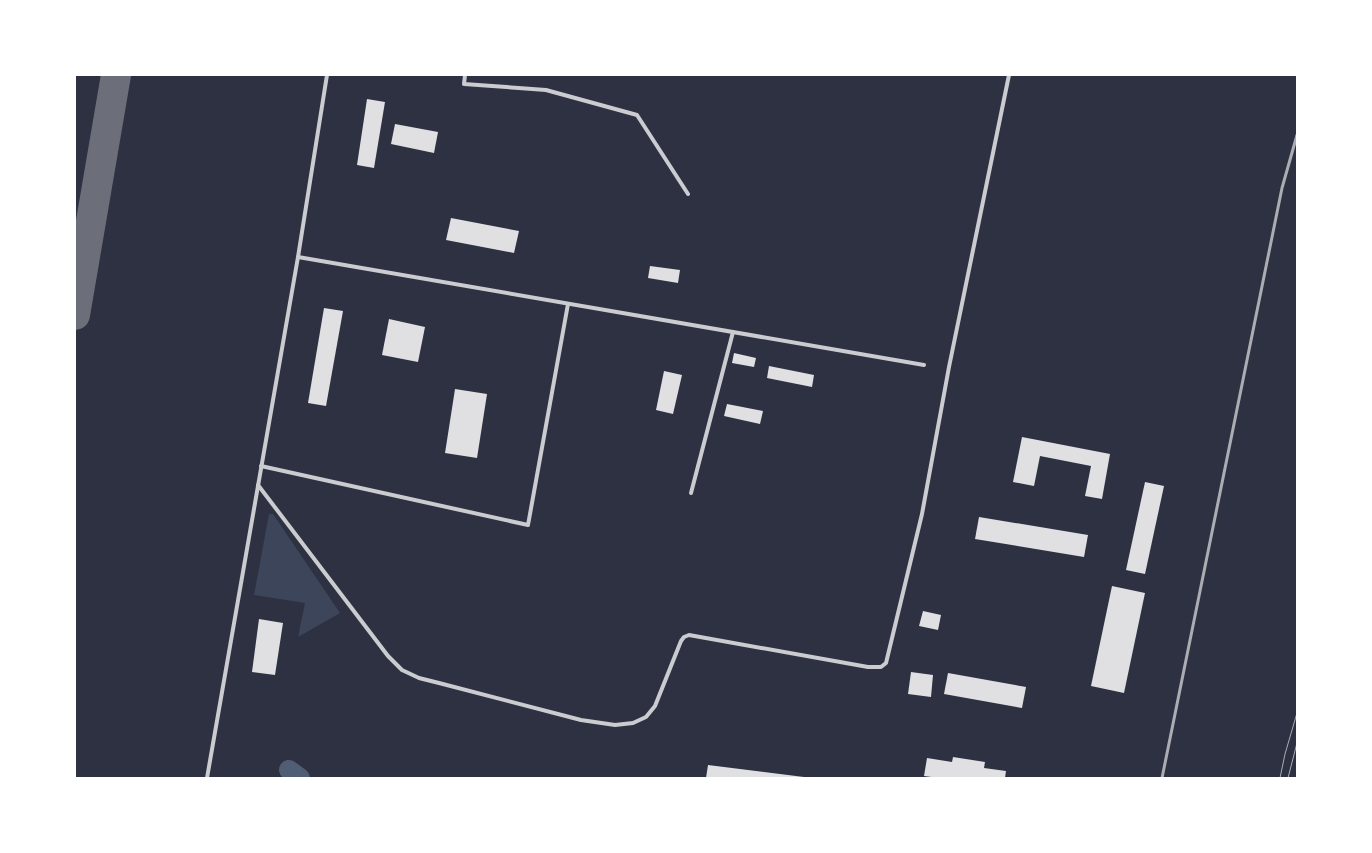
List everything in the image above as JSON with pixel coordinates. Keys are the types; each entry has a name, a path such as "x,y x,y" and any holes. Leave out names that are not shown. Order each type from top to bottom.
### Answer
{"lane":[{"path":"207,778 298,257 327,75"},
{"path":"465,75 464,84 546,90 637,116 688,194"},
{"path":"258,485 388,656 402,670 439,684 581,720 614,725 633,723 646,717 655,706 681,641 689,635 868,668 881,667 886,663 922,514 949,368 1009,75"},
{"path":"298,257 924,366"},
{"path":"261,466 528,525 568,304"},
{"path":"691,493 733,332"}],"shaded area":[{"path":"269,514 273,514 340,613 298,637 305,603 254,595"}],"building":[{"path":"367,99 385,102 374,168 357,165"},
{"path":"395,124 438,132 434,153 391,144"},
{"path":"451,218 519,231 514,253 446,240"},
{"path":"650,266 680,270 678,283 648,278"},
{"path":"324,308 343,311 326,406 308,403"},
{"path":"389,319 425,327 418,362 382,355"},
{"path":"734,353 756,358 754,367 732,363"},
{"path":"769,366 814,375 812,387 767,378"},
{"path":"664,371 682,375 673,414 656,410"},
{"path":"455,389 487,394 477,458 445,453"},
{"path":"727,404 763,411 760,424 724,416"},
{"path":"1022,437 1110,454 1102,499 1085,496 1091,466 1040,456 1034,486 1013,482"},
{"path":"1145,482 1164,486 1145,574 1126,570"},
{"path":"979,517 1088,535 1084,557 975,539"},
{"path":"1112,586 1145,593 1124,693 1091,686"},
{"path":"923,611 941,615 938,630 919,626"},
{"path":"259,619 283,623 275,675 252,672"},
{"path":"911,672 933,675 931,697 908,694"},
{"path":"948,673 1026,687 1022,708 944,694"},
{"path":"953,757 985,762 984,768 1006,771 1005,778 939,778 924,776 927,758 952,762"},
{"path":"708,765 804,777 804,778 706,778"}],"waterway":[{"path":"289,770 300,778"}],"taxiway":[{"path":"75,315 116,75"}],"tram line":[{"path":"1280,778 1297,713"},
{"path":"1288,778 1297,743"}],"railway":[{"path":"1162,778 1282,188 1297,135"}]}
